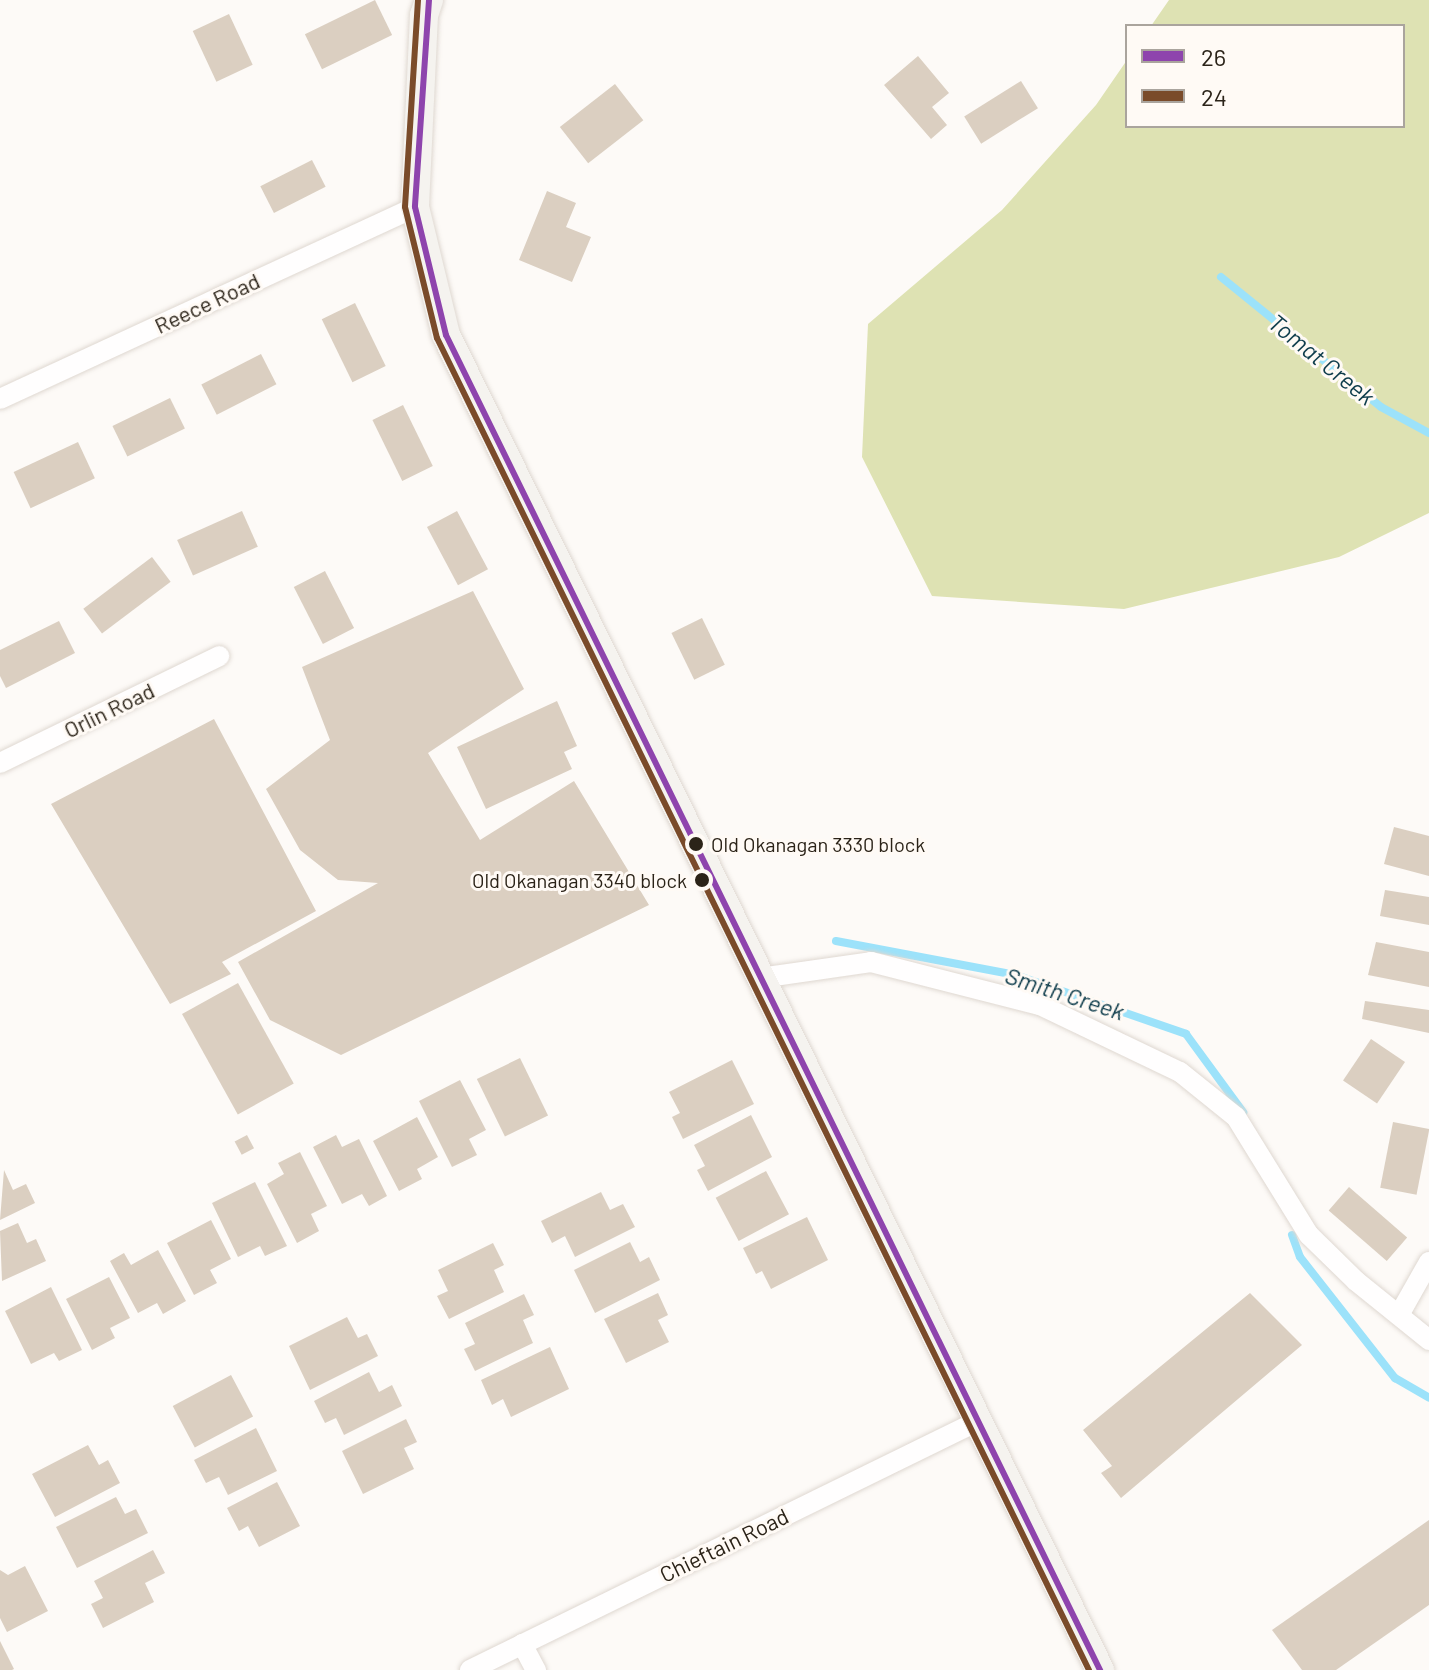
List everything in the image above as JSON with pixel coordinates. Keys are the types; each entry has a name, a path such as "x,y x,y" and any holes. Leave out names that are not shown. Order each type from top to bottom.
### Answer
{"main road":[{"path":"429,0 424,15 415,207 446,335 1100,1670"}],"street":[{"name":"Reece Road","path":"0,399 415,207"},
{"name":"Orlin Road","path":"0,763 219,656"},
{"path":"760,978 871,962 1040,1005 1180,1072 1236,1117 1309,1235 1429,1340"},
{"path":"1399,1315 1429,1262"},
{"name":"Chieftain Road","path":"470,1670 978,1421"},
{"path":"522,1644 536,1670"}],"green space":[{"path":"1169,0 1429,0 1429,513 1339,557 1124,609 932,596 862,457 868,324 1002,210 1096,105 1125,63 1125,128 1405,128 1405,24 1152,24"}],"building":[{"path":"375,0 392,35 322,69 305,34"},
{"path":"229,14 253,65 216,82 193,31"},
{"path":"918,56 949,93 932,107 947,125 931,139 884,85"},
{"path":"1021,81 1038,108 981,144 964,117"},
{"path":"615,84 643,120 588,163 560,127"},
{"path":"312,160 326,187 274,213 260,186"},
{"path":"547,191 576,203 566,227 591,237 572,282 519,260"},
{"path":"355,303 386,366 352,382 322,319"},
{"path":"261,354 276,384 217,415 201,384"},
{"path":"170,398 185,429 127,457 112,426"},
{"path":"403,405 433,466 402,481 372,420"},
{"path":"78,442 95,478 31,508 14,472"},
{"path":"242,511 258,547 193,576 177,540"},
{"path":"457,511 488,569 458,585 427,527"},
{"path":"152,557 171,582 102,634 83,609"},
{"path":"325,571 354,628 323,644 294,587"},
{"path":"473,591 524,689 428,753 480,840 574,781 649,905 341,1055 270,1020 238,962 378,883 338,880 300,850 266,789 330,740 302,667"},
{"path":"702,618 725,665 694,680 671,633"},
{"path":"59,621 75,653 6,688 0,676 0,650"},
{"path":"557,701 577,746 564,752 572,769 486,809 457,747"},
{"path":"214,719 316,911 222,962 231,974 170,1004 51,804"},
{"path":"1394,827 1429,836 1429,876 1384,864"},
{"path":"1385,890 1429,897 1429,925 1380,916"},
{"path":"1376,942 1429,952 1429,987 1368,975"},
{"path":"238,983 294,1084 238,1115 182,1014"},
{"path":"1365,1001 1429,1010 1429,1033 1362,1019"},
{"path":"1371,1039 1405,1062 1377,1103 1343,1080"},
{"path":"520,1058 548,1116 505,1137 477,1079"},
{"path":"732,1060 754,1104 683,1139 672,1117 680,1113 669,1092"},
{"path":"460,1080 486,1130 469,1139 477,1155 452,1167 419,1101"},
{"path":"751,1115 772,1157 708,1191 697,1170 705,1166 694,1145"},
{"path":"417,1117 438,1157 417,1169 422,1179 399,1191 373,1141"},
{"path":"1393,1122 1429,1129 1417,1195 1380,1188"},
{"path":"247,1135 254,1148 242,1155 235,1142"},
{"path":"336,1135 342,1147 359,1139 387,1196 369,1206 362,1194 342,1204 313,1147"},
{"path":"300,1152 327,1206 311,1214 319,1231 297,1243 267,1184 284,1174 278,1163"},
{"path":"4,1170 13,1190 26,1184 35,1203 0,1220"},
{"path":"766,1171 789,1214 739,1241 716,1198"},
{"path":"255,1182 287,1246 265,1256 260,1246 238,1257 212,1203"},
{"path":"1349,1187 1407,1238 1387,1261 1329,1210"},
{"path":"601,1192 610,1210 623,1204 635,1227 575,1257 565,1236 552,1243 541,1221"},
{"path":"807,1217 828,1260 771,1289 762,1271 756,1274 743,1248"},
{"path":"211,1220 231,1259 210,1270 217,1283 194,1295 167,1243"},
{"path":"18,1223 27,1243 36,1239 46,1261 2,1281 0,1231"},
{"path":"630,1242 640,1262 649,1257 660,1280 595,1313 574,1270"},
{"path":"493,1243 504,1265 494,1270 504,1292 449,1319 437,1296 448,1291 438,1270"},
{"path":"158,1250 186,1301 163,1314 157,1303 138,1313 110,1261 124,1253 131,1265"},
{"path":"109,1277 130,1318 110,1328 115,1338 92,1350 66,1299"},
{"path":"51,1287 82,1350 59,1361 54,1353 31,1364 5,1311"},
{"path":"658,1293 668,1315 658,1320 669,1342 626,1363 604,1319"},
{"path":"1250,1293 1302,1345 1121,1498 1101,1473 1112,1466 1083,1430"},
{"path":"524,1294 534,1315 523,1320 533,1343 475,1371 464,1349 475,1344 465,1323"},
{"path":"347,1317 358,1338 367,1334 378,1356 310,1390 289,1346"},
{"path":"550,1347 569,1389 511,1417 503,1399 492,1405 481,1380"},
{"path":"369,1372 379,1392 392,1385 402,1406 344,1435 336,1418 325,1423 314,1401"},
{"path":"231,1375 253,1416 195,1447 173,1406"},
{"path":"406,1419 417,1442 404,1448 414,1469 363,1494 342,1451"},
{"path":"256,1428 277,1471 228,1495 219,1477 206,1483 194,1460"},
{"path":"88,1445 99,1465 108,1460 120,1483 55,1517 32,1474"},
{"path":"277,1482 300,1526 259,1547 248,1526 239,1531 227,1508"},
{"path":"116,1497 125,1514 136,1509 148,1533 77,1568 56,1527"},
{"path":"1429,1520 1429,1605 1336,1670 1302,1670 1272,1630"},
{"path":"153,1550 165,1573 145,1583 154,1602 103,1628 91,1604 103,1598 94,1581"},
{"path":"25,1566 48,1611 7,1632 0,1618 0,1570 8,1575"},
{"path":"0,1641 14,1669 12,1670 0,1670"}],"waterway":[{"name":"Tomat Creek","path":"1221,277 1381,407 1429,433"},
{"name":"Smith Creek","path":"836,941 1016,975 1186,1034 1243,1112"},
{"name":"Smith Creek","path":"1292,1235 1300,1257 1395,1378 1429,1398"}],"transit line":[{"name":"24","path":"418,0 405,207 437,338 1089,1670"},
{"name":"26","path":"429,0 415,207 446,335 1100,1670"}],"place":[{"name":"Old Okanagan 3330 block","path":"696,844"},
{"name":"Old Okanagan 3340 block","path":"702,880"}]}
